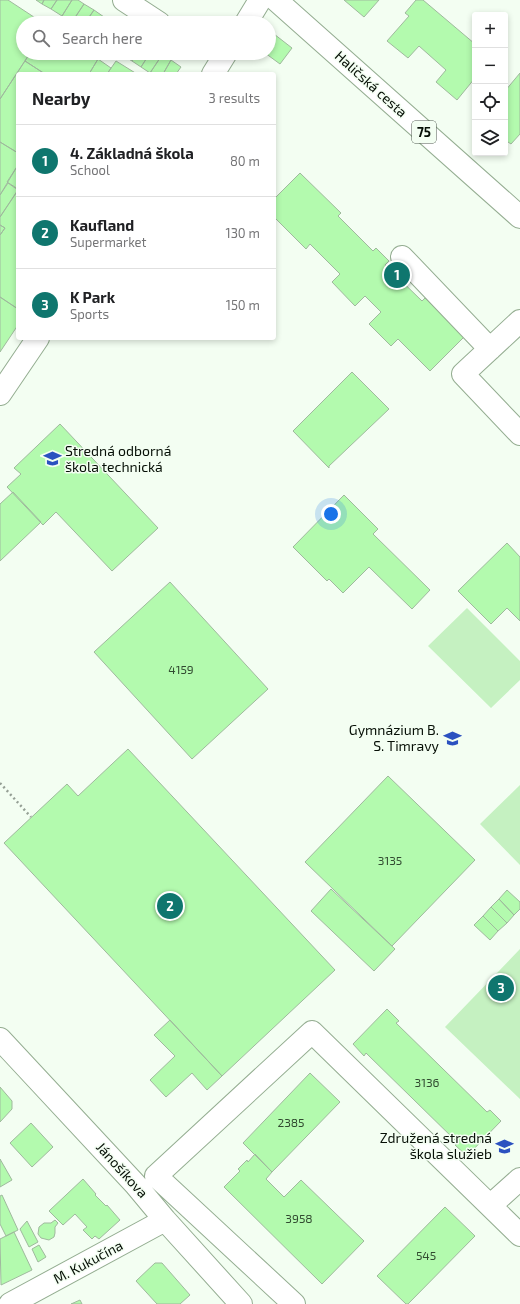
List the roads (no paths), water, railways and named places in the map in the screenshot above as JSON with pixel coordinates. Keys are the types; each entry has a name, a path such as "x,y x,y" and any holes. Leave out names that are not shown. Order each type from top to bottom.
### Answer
{"street":[{"path":"124,0 148,16"},
{"path":"250,16 260,0"},
{"name":"Haličská cesta","path":"276,0 520,217"},
{"path":"402,258 490,349"},
{"path":"520,322 463,374 520,434"},
{"path":"0,394 37,340"},
{"path":"294,1304 156,1176 312,1032 491,1205 520,1235"},
{"name":"Jánošíkova","path":"0,1039 135,1184 241,1304"},
{"path":"491,1205 520,1178"},
{"name":"M. Kukučína","path":"10,1304 166,1220"}],"place":[{"name":"4. Základná škola","path":"397,275"},
{"name":"Stredná odborná škola technická","path":"52,459"},
{"name":"Gymnázium B. S. Timravy","path":"452,738"},
{"name":"Kaufland","path":"170,906"},
{"name":"K Park","path":"501,988"},
{"name":"Združená stredná škola služieb","path":"505,1146"}]}
